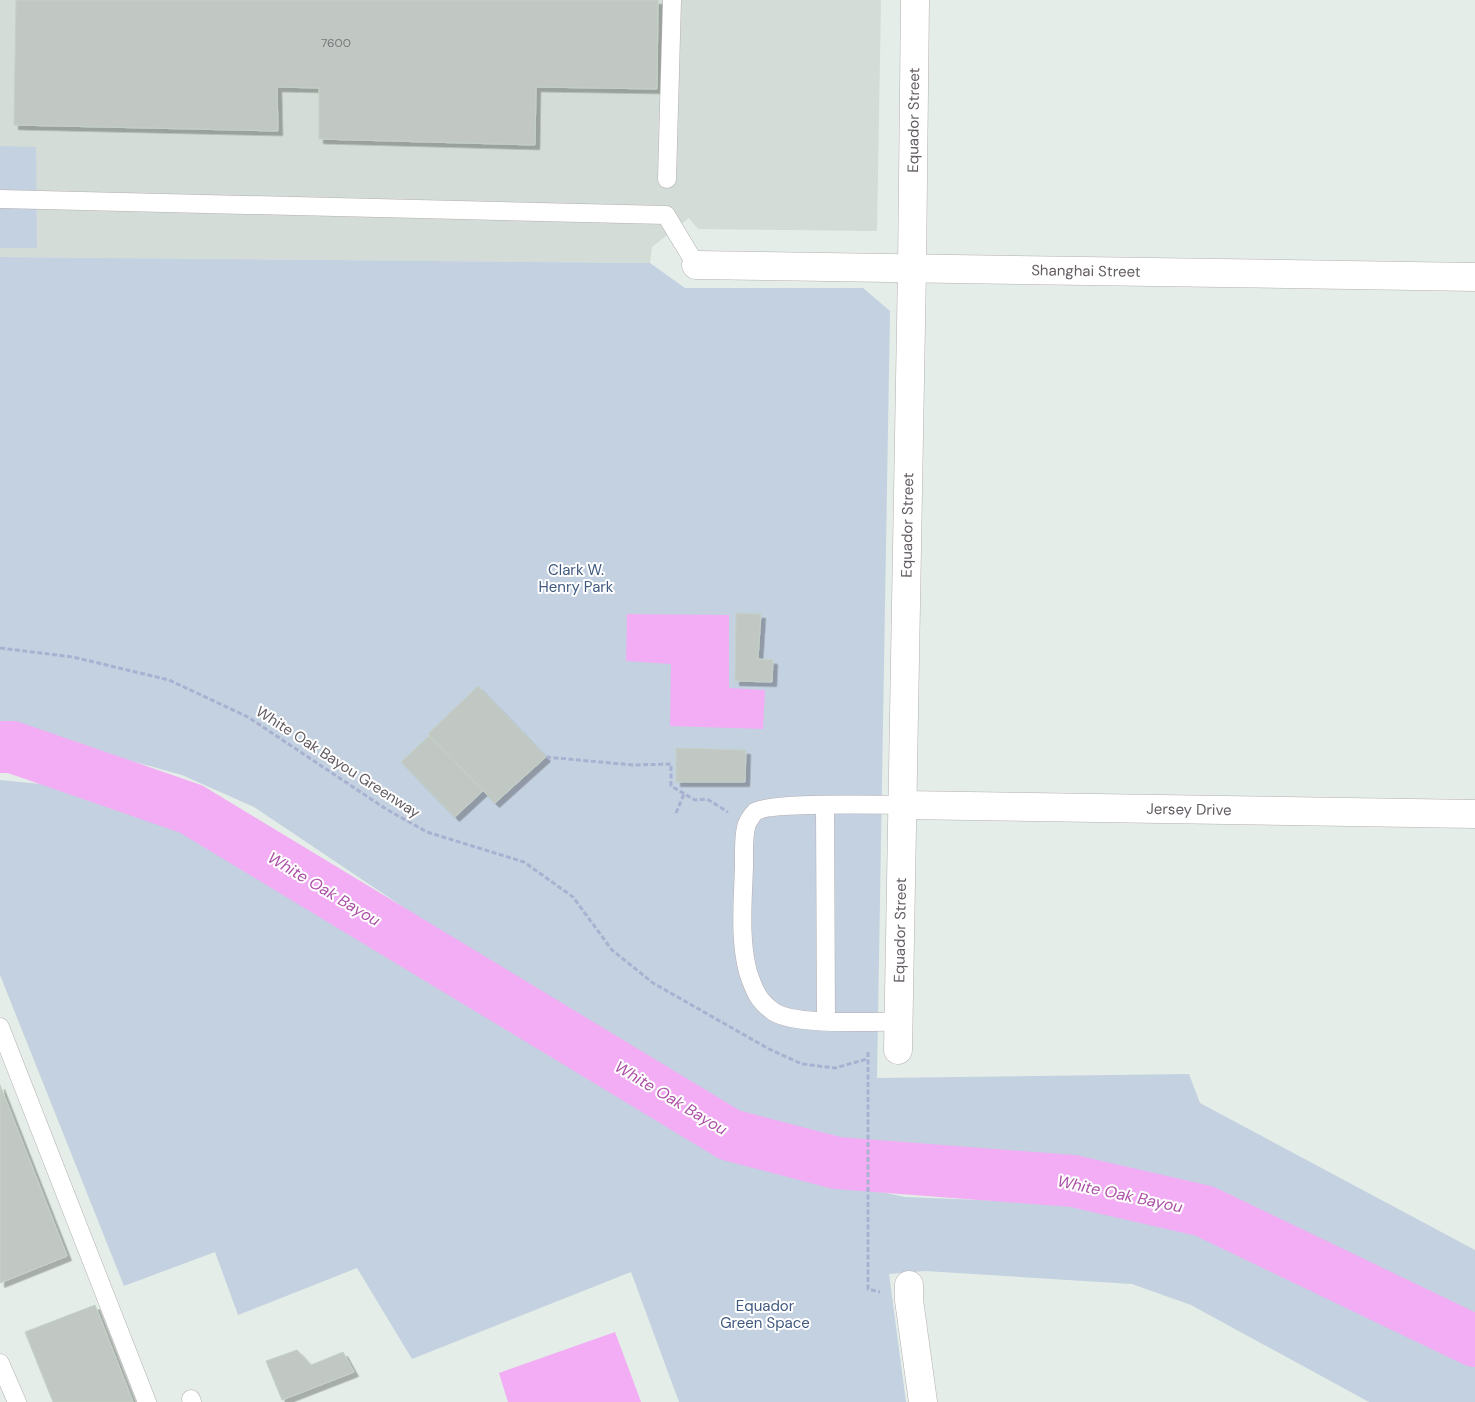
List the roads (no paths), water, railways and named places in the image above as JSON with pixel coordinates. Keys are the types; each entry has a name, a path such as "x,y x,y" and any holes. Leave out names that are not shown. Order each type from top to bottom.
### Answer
{"street":[{"name":"Equador Street","path":"898,1050 915,0"},
{"name":"Shanghai Street","path":"696,265 1475,277"},
{"name":"Jersey Drive","path":"903,805 1475,814"},
{"path":"909,1293 923,1402"}],"lane":[{"path":"667,179 672,0"},
{"path":"0,199 666,215 696,265"},
{"path":"825,805 826,1021"},
{"path":"898,1022 797,1019 776,1013 762,1003 748,970 744,945 744,842 747,824 756,811 772,807 903,805"},
{"path":"0,1027 147,1402"},
{"path":"0,1362 17,1402"}],"waterway":[{"name":"White Oak Bayou","path":"0,747 12,747 191,809 730,1135 837,1163 1073,1181 1204,1211 1475,1341"}],"park label":[{"name":"Clark W. Henry Park","path":"576,578"},
{"name":"Equador Green Space","path":"765,1314"}]}
